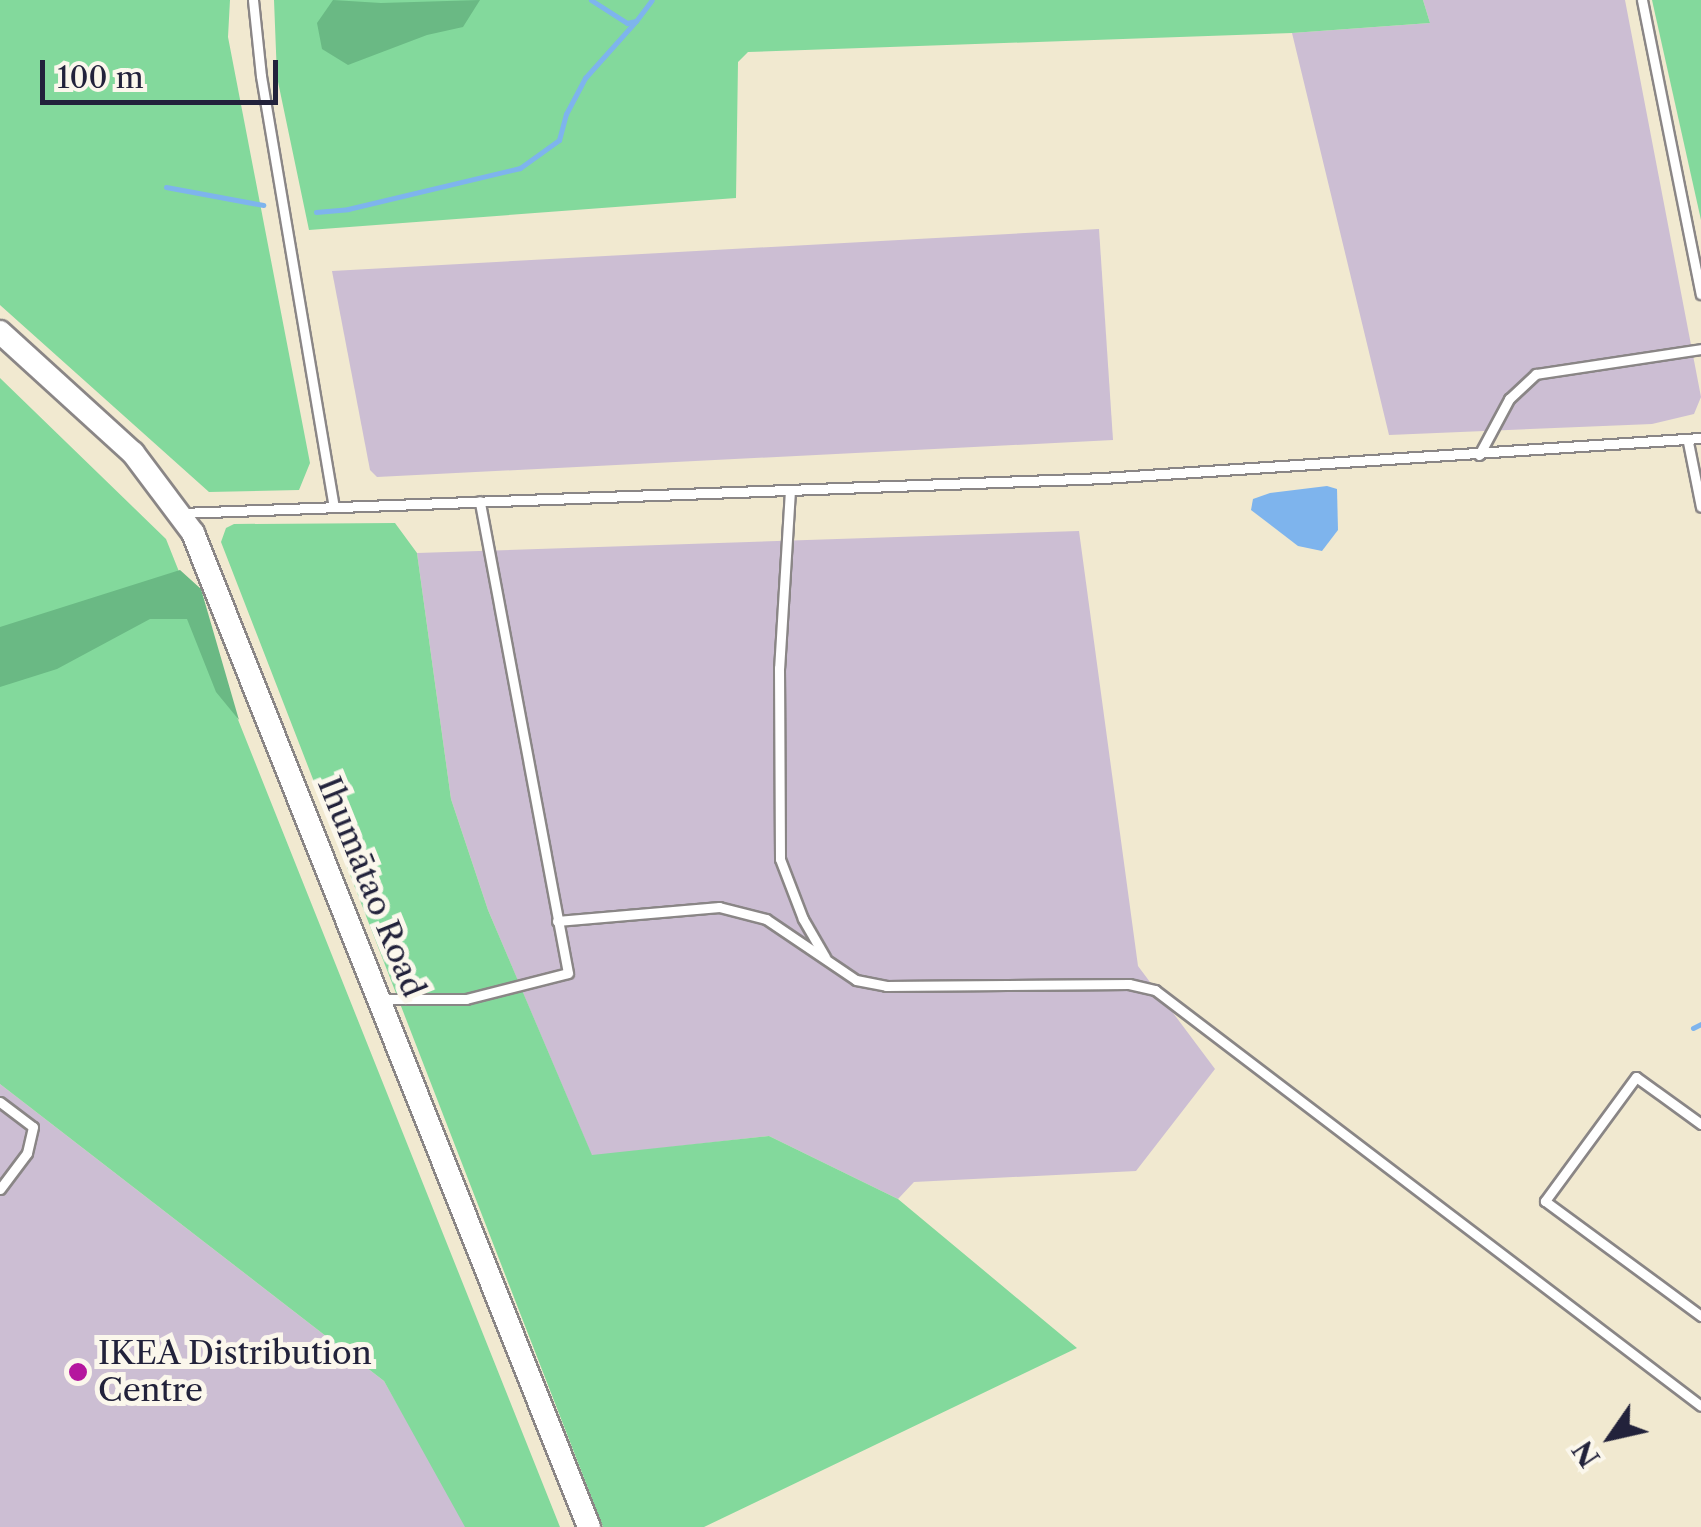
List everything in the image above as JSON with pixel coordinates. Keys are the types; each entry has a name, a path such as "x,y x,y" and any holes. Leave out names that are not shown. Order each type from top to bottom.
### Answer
{"street":[{"name":"Ihumātao Road","path":"0,332 133,453 180,513 206,559 589,1527"}],"lane":[{"path":"253,0 261,76 334,507"},
{"path":"1642,0 1701,294"},
{"path":"1480,455 1508,399 1536,374 1701,349"},
{"path":"180,513 1103,478 1688,442 1701,438"},
{"path":"1688,442 1701,507"},
{"path":"790,490 779,668 780,860 803,919 829,964"},
{"path":"380,999 466,999 568,972 480,501"},
{"path":"556,920 719,907 766,919 856,980 886,986 1129,984 1154,990 1701,1405"},
{"path":"1701,1124 1636,1078 1545,1201 1701,1316"},
{"path":"0,1102 33,1126 27,1153 0,1188"}],"shaded area":[{"path":"1423,0 1625,0 1701,397 1694,414 1652,424 1389,435 1292,33 1430,23"},
{"path":"1099,229 1113,440 377,477 370,470 332,271"},
{"path":"1079,531 1138,966 1215,1069 1136,1171 914,1182 898,1199 769,1136 592,1156 488,910 451,799 417,553"},
{"path":"0,1084 384,1381 468,1527 0,1527"}],"green space":[{"path":"0,0 230,0 228,37 310,463 299,490 209,492 0,305"},
{"path":"274,0 1423,0 1430,23 1292,33 748,52 738,62 736,198 309,230 277,77"},
{"path":"333,0 480,0 463,27 427,35 348,65 322,49 317,23"},
{"path":"1652,0 1701,0 1701,220"},
{"path":"0,378 166,539 560,1527 465,1527 384,1381 0,1084"},
{"path":"395,523 417,553 451,799 488,910 592,1155 769,1136 898,1199 1077,1348 704,1527 603,1527 221,542 226,528 234,524"},
{"path":"180,570 201,589 239,720 216,692 187,619 150,619 57,669 0,687 0,627"}],"water":[{"path":"1327,486 1337,489 1338,530 1322,551 1298,546 1251,510 1253,499 1270,493"}],"waterway":[{"path":"591,0 627,23 636,21 652,0"},
{"path":"316,212 348,209 520,168 559,140 566,114 585,78 636,21"},
{"path":"166,187 263,205"},
{"path":"1693,1028 1701,1024"}],"place":[{"name":"IKEA Distribution Centre","path":"78,1372"}]}
